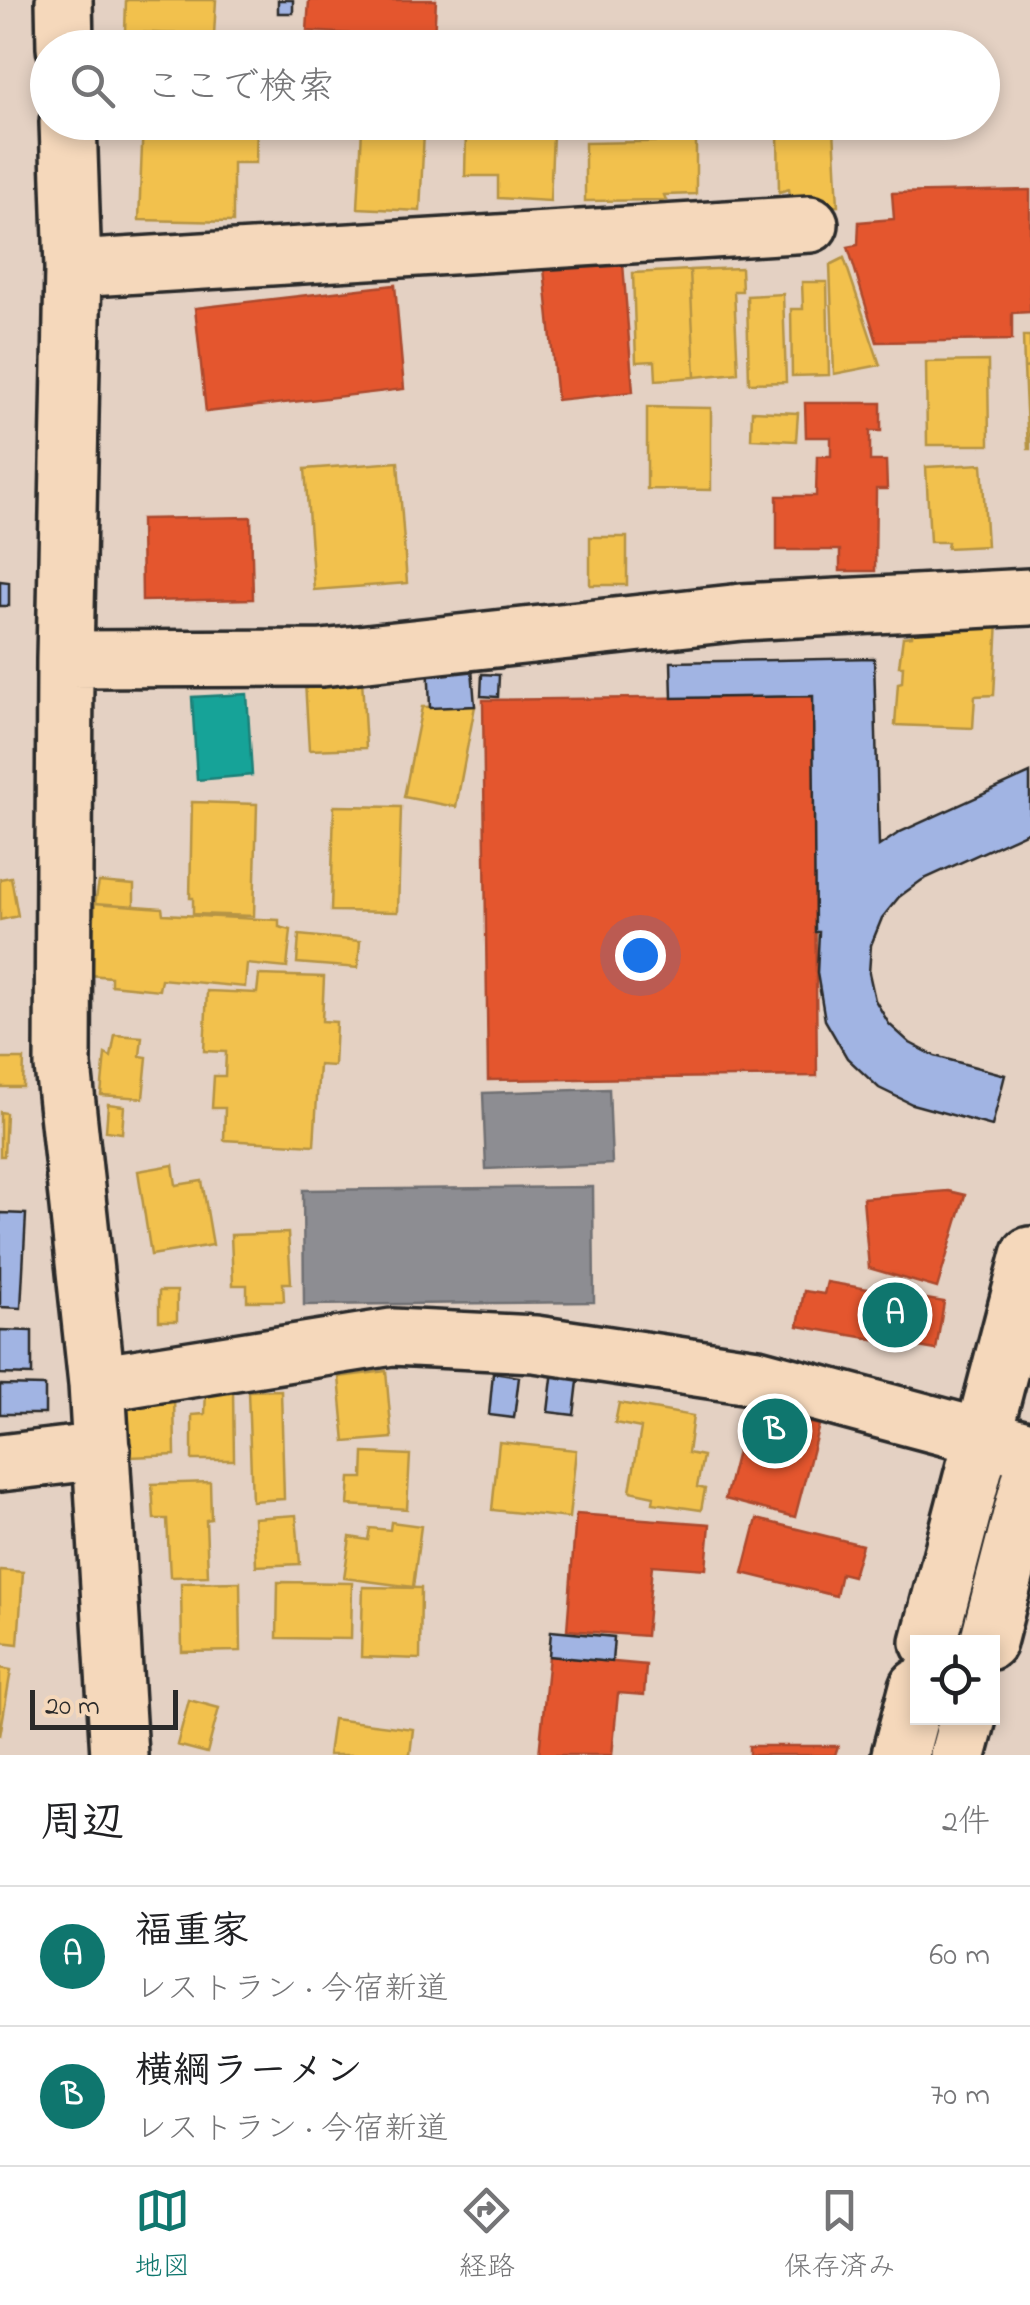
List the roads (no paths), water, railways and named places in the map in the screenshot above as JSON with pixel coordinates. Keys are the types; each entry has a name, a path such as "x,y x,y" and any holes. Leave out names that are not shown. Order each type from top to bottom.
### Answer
{"main road":[{"path":"64,0 65,30"},
{"path":"68,140 72,269 65,659 64,1066 97,1384 118,1755"},
{"path":"72,269 810,224"},
{"path":"65,659 322,658 742,612 1030,597"},
{"path":"932,1635 1006,1444 1030,1255"},
{"path":"97,1384 392,1337 535,1344 757,1377 1006,1444"},
{"path":"0,1463 102,1450"},
{"path":"990,1635 1030,1480"},
{"path":"900,1755 910,1717"},
{"path":"958,1755 966,1725"}],"place":[{"name":"福重家","path":"895,1315"},
{"name":"横綱ラーメン","path":"775,1431"}]}
